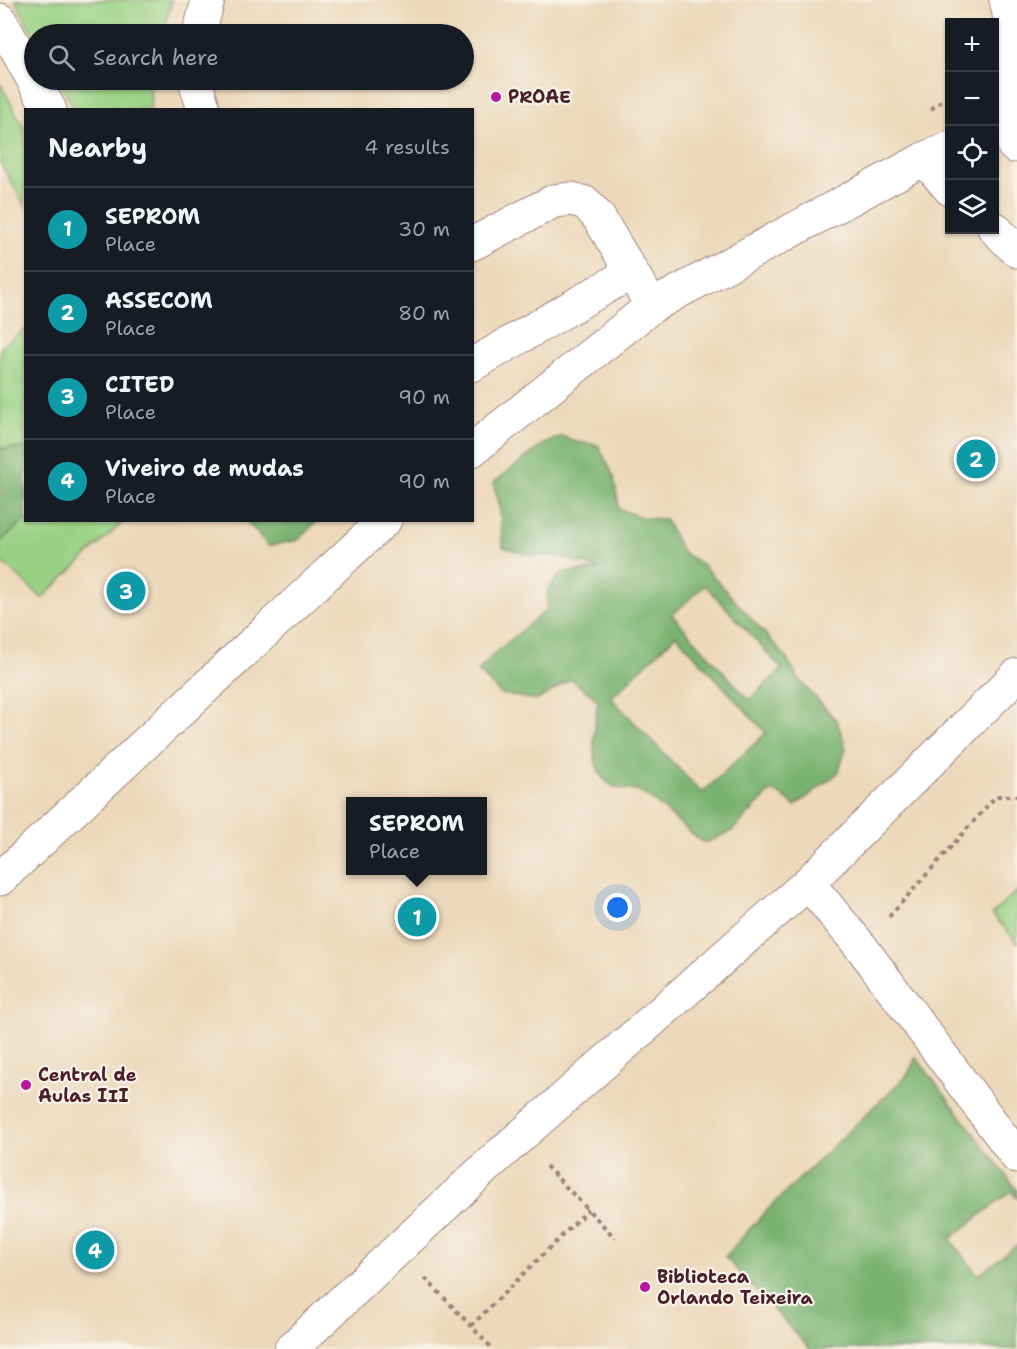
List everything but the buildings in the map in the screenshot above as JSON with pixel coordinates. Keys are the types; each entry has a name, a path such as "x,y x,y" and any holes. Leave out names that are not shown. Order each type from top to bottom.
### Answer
{"lane":[{"path":"202,24 208,0"},
{"path":"1006,0 1013,33 1009,145"},
{"path":"0,20 24,63"},
{"path":"39,90 49,108"},
{"path":"198,90 203,108"},
{"path":"474,448 652,306 937,153 947,180"},
{"path":"474,243 532,210 554,201 572,199 586,203 599,218 630,273 652,306"},
{"path":"999,233 1017,251"},
{"path":"474,363 630,273"},
{"path":"0,879 384,522"},
{"path":"291,1349 488,1165 808,883 1017,675"},
{"path":"808,883 862,948 1017,1157"}],"path":[{"path":"862,948 996,796 1017,796"},
{"path":"541,1161 615,1238"},
{"path":"471,1326 588,1210"},
{"path":"420,1273 493,1349"}],"shaded area":[{"path":"0,0 1017,0 1017,1349 0,1349"}],"green space":[{"path":"15,0 172,0 166,24 28,24"},
{"path":"0,83 24,128 24,204 0,162"},
{"path":"64,90 150,90 151,108 74,108"},
{"path":"24,330 24,448 0,448 0,348"},
{"path":"562,436 576,442 598,445 614,477 619,509 644,518 665,519 682,552 703,565 785,656 800,681 837,721 846,748 838,773 795,806 778,793 770,792 732,831 705,843 644,794 617,788 604,779 598,770 594,747 598,700 571,679 538,700 501,694 478,671 494,654 547,609 548,589 562,573 599,569 563,557 525,554 503,547 499,502 493,483 544,444","holes":["705,585 782,669 749,700 672,615","676,635 766,733 702,793 611,698"]},
{"path":"0,448 24,448 24,521 0,542"},
{"path":"24,521 123,522 42,598 0,560 0,542"},
{"path":"247,522 316,522 298,540 269,546"},
{"path":"1017,891 1017,942 992,914"},
{"path":"916,1057 1017,1190 1017,1198 1011,1191 950,1239 978,1275 1017,1245 1017,1349 810,1349 725,1257 764,1213 908,1074"}],"place":[{"name":"PROAE","path":"496,97"},
{"name":"ASSECOM","path":"976,459"},
{"name":"CITED","path":"126,591"},
{"name":"SEPROM","path":"417,917"},
{"name":"Central de Aulas III","path":"26,1085"},
{"name":"Viveiro de mudas","path":"95,1250"},
{"name":"Biblioteca Orlando Teixeira","path":"645,1287"}]}
